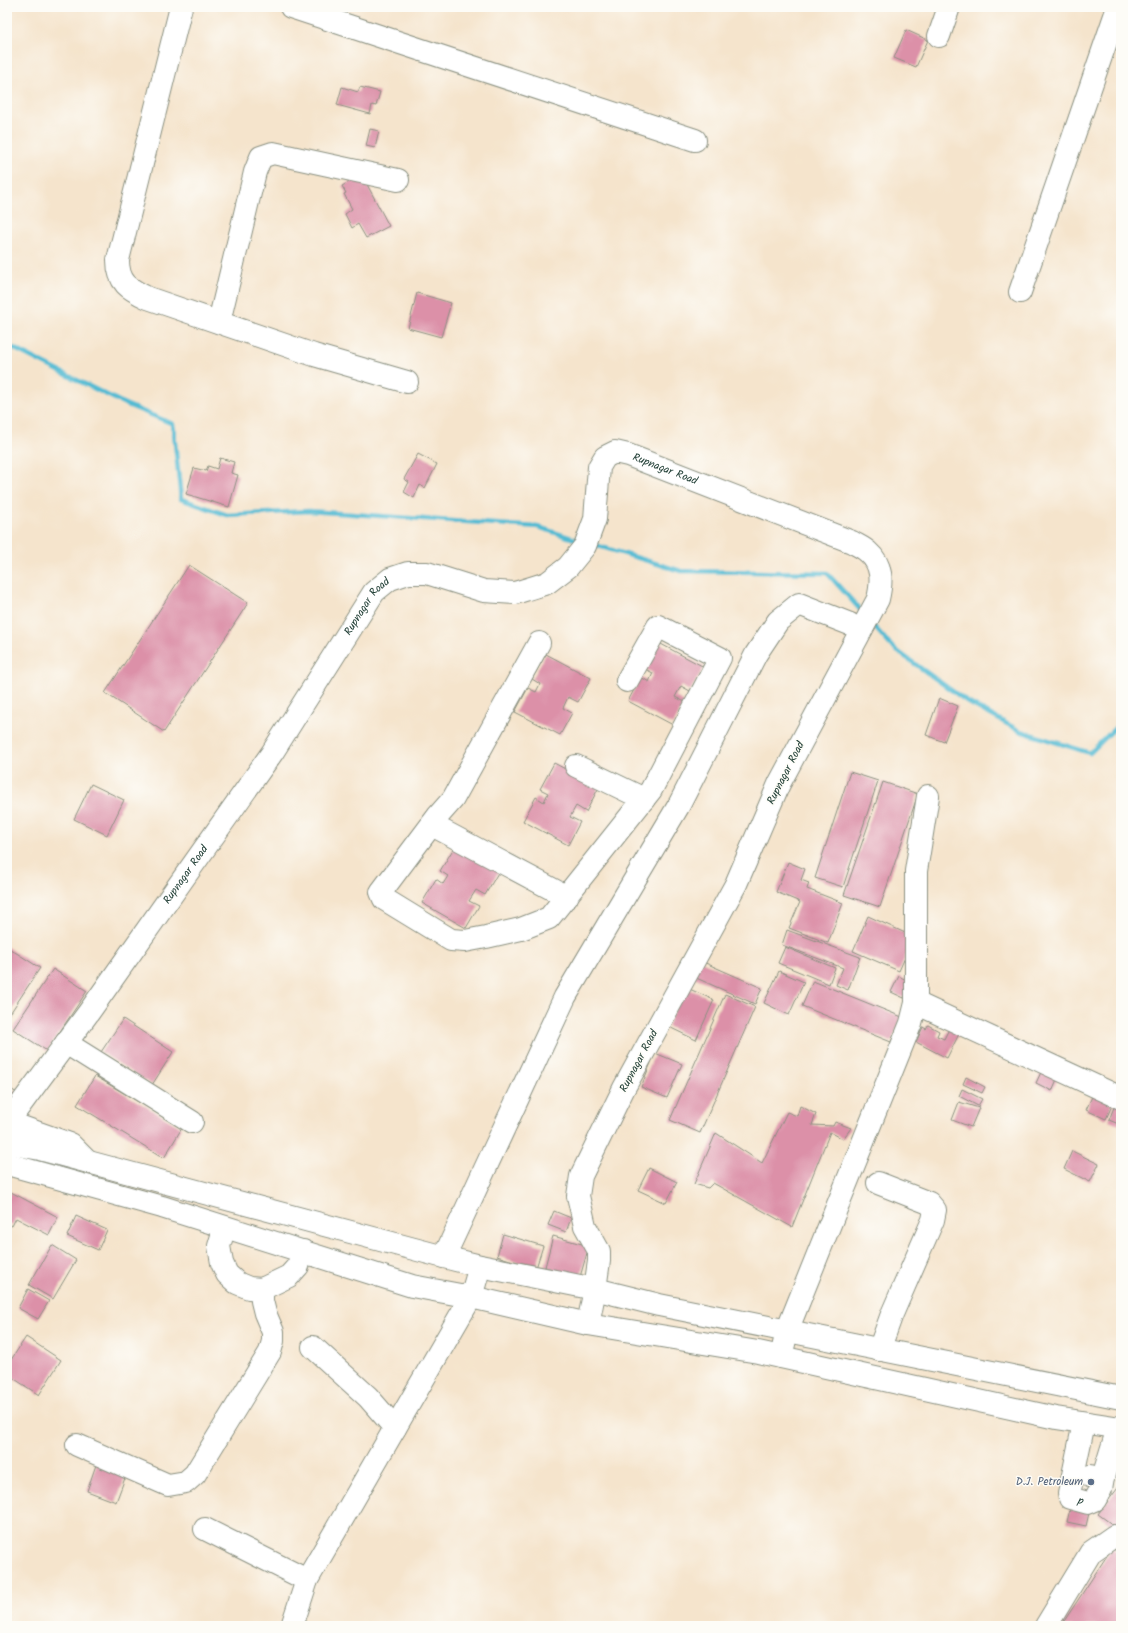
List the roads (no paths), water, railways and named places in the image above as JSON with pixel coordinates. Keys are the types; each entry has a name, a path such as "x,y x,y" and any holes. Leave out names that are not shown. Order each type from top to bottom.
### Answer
{"street":[{"path":"181,7 118,260 118,270 123,282 133,291 148,298 314,355 407,382"},
{"path":"291,7 695,140"},
{"path":"938,36 949,7"},
{"path":"1020,292 1118,7"},
{"path":"219,322 255,172 261,157 274,152 398,180"},
{"name":"Rupnagar Road","path":"7,1122 66,1043 272,753 374,592 390,580 408,573 427,573 484,591 515,593 547,583 568,567 587,539 595,519 599,467 605,457 615,452 628,455 852,542 868,552 878,566 882,582 878,599 862,620 779,784 736,884 624,1088 581,1176 578,1196 584,1226 599,1251 595,1289 588,1324"},
{"path":"444,1257 565,997 679,805 756,654 778,621 799,604 862,620"},
{"path":"539,643 453,800 381,892 384,899 451,940 465,941 486,937 521,929 550,918 648,794 720,658 658,626 627,681"},
{"path":"576,766 679,805"},
{"path":"782,1358 787,1331 911,1023 916,1003 916,871 928,796"},
{"path":"432,825 567,897"},
{"path":"916,1003 1121,1098"},
{"path":"66,1043 192,1122"},
{"path":"7,1122 70,1144 87,1161"},
{"path":"7,1143 40,1149 87,1161 480,1266 595,1289 659,1305 1121,1398"},
{"path":"7,1164 162,1207 412,1286 471,1297 588,1324 758,1352 1056,1418 1120,1428"},
{"path":"878,1183 929,1202 935,1210 933,1220 892,1314 879,1350"},
{"path":"222,1236 219,1246 222,1263 227,1274 237,1283 249,1288 262,1289 289,1276 298,1266 303,1251"},
{"path":"292,1626 307,1580 471,1297 480,1266"},
{"path":"77,1446 168,1485 186,1482 195,1474 270,1352 273,1341 273,1332 265,1314 262,1301 262,1289"},
{"path":"313,1347 368,1397 395,1428"},
{"name":"p","path":"1084,1423 1069,1494 1070,1498 1088,1503 1095,1500 1101,1489 1103,1476 1120,1428"},
{"path":"205,1529 307,1580"},
{"path":"1046,1626 1091,1552 1114,1536 1121,1538"}],"waterway":[{"path":"7,345 125,404 173,424 181,499 227,515 309,511 538,527 581,541"},
{"path":"592,544 681,571 827,573 864,614"},
{"path":"871,623 893,648 969,703 1020,731 1090,753 1121,722"}],"place":[{"name":"D.J. Petroleum","path":"1091,1482"}]}
